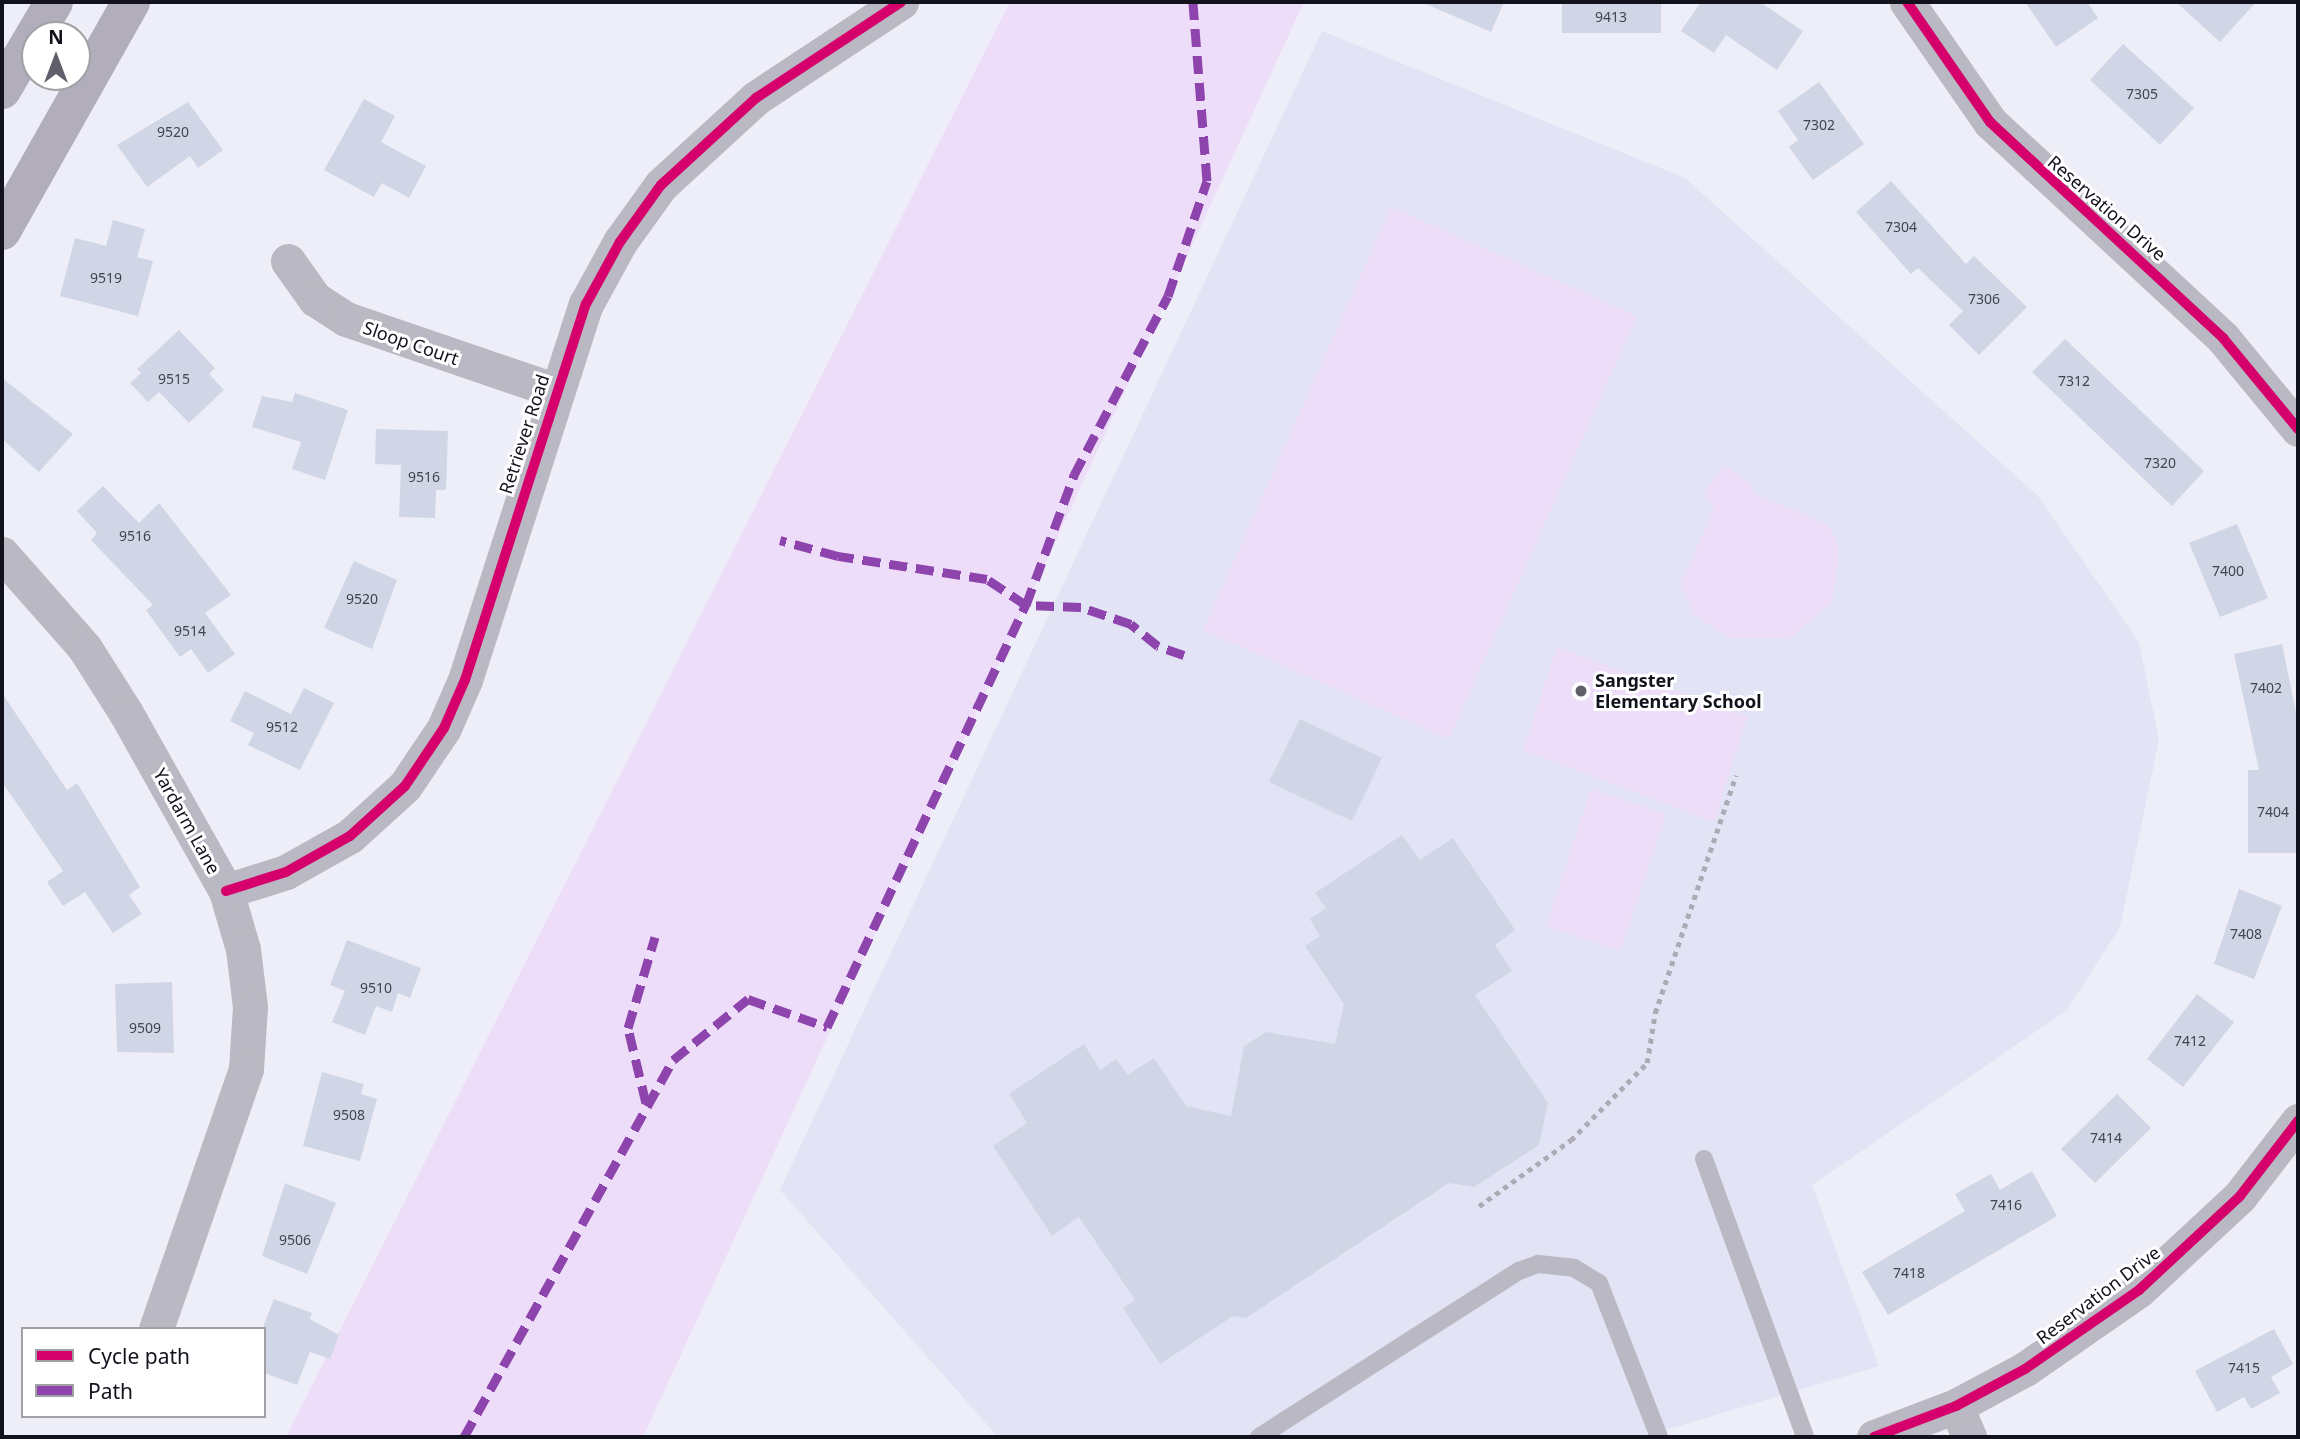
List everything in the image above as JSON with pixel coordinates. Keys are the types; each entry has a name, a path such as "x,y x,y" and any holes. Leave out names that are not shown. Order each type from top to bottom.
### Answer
{"main road":[{"path":"2,90 54,2"},
{"path":"2,231 131,2"}],"street":[{"name":"Retriever Road","path":"226,891 286,872 350,836 381,811 423,763 465,680 586,304 620,242 661,185 756,98 901,2"},
{"name":"Reservation Drive","path":"1907,2 1957,82 1990,122 2223,338 2298,429"},
{"name":"Sloop Court","path":"288,261 315,299 345,319 556,391"},
{"name":"Yardarm Lane","path":"2,554 84,647 226,891 243,950 248,995 246,1069 157,1327"},
{"name":"Reservation Drive","path":"1874,1437 1963,1422 2139,1290 2240,1196 2298,1121"}],"lane":[{"path":"1704,1159 1805,1437"},
{"path":"1259,1437 1519,1271 1549,1264 1581,1270 1599,1283 1659,1437"}],"path":[{"path":"1479,1206 1571,1140 1647,1063 1655,1013 1736,775"}],"shaded area":[{"path":"1010,2 1304,2 643,1437 286,1437"},
{"name":"Sangster Elementary School","path":"1322,31 1685,178 2038,496 2139,642 2159,740 2120,927 2067,1010 1812,1185 1879,1366 1642,1437 998,1437 780,1190"},
{"path":"1391,207 1637,316 1449,739 1203,630"},
{"path":"1724,466 1750,483 1755,494 1827,524 1835,537 1839,555 1832,602 1789,639 1729,638 1694,615 1681,583 1714,509 1703,494"},
{"path":"1557,647 1747,717 1714,822 1523,750"},
{"path":"1591,789 1666,814 1620,951 1546,926"}],"building":[{"path":"1421,2 1504,2 1491,32"},
{"path":"1562,2 1661,2 1661,33 1562,33"},
{"path":"1701,2 1760,2 1803,31 1777,70 1726,35 1714,53 1681,31"},
{"path":"2025,2 2087,2 2098,18 2056,47"},
{"path":"2176,2 2256,2 2220,42"},
{"path":"2123,44 2194,108 2160,145 2090,80"},
{"path":"1819,82 1864,144 1813,180 1789,147 1798,140 1778,111"},
{"path":"364,99 395,116 381,142 426,166 409,198 382,183 374,197 324,170"},
{"path":"188,102 223,150 198,168 190,156 147,187 117,145"},
{"path":"1891,181 1966,264 1974,256 2027,307 1979,355 1949,325 1963,311 1918,268 1911,274 1856,212"},
{"path":"113,220 145,229 137,257 153,261 138,316 60,296 75,238 106,246"},
{"path":"179,330 215,368 209,374 224,390 189,423 159,392 148,402 130,383 141,373 137,369"},
{"path":"2065,339 2204,471 2172,506 2032,372"},
{"path":"2,378 73,434 39,472 2,439"},
{"path":"295,393 348,410 325,480 292,469 301,442 252,427 262,396 292,402"},
{"path":"376,429 448,431 446,490 436,490 435,518 399,517 401,465 375,464"},
{"path":"103,486 139,523 159,503 231,595 205,613 235,654 208,673 191,649 180,657 146,610 153,605 91,540 97,533 77,511"},
{"path":"2237,524 2268,598 2220,617 2189,543"},
{"path":"354,561 397,580 372,649 324,628"},
{"path":"2282,644 2298,722 2298,853 2248,853 2248,770 2259,770 2234,654"},
{"path":"304,688 334,703 300,770 248,745 254,733 230,721 245,691 291,714"},
{"path":"2,693 67,790 77,783 140,887 129,895 142,914 113,933 85,892 63,906 47,882 63,871 2,782"},
{"path":"1300,719 1382,758 1352,821 1269,782"},
{"path":"1402,835 1420,860 1453,838 1515,930 1495,945 1512,971 1475,995 1548,1103 1539,1145 1474,1187 1449,1183 1246,1318 1233,1316 1160,1364 1123,1308 1135,1300 1079,1217 1052,1236 993,1146 1027,1123 1009,1094 1084,1044 1100,1070 1116,1059 1128,1075 1154,1058 1186,1106 1231,1116 1244,1046 1266,1032 1335,1044 1344,1004 1305,946 1320,936 1310,919 1326,908 1315,893"},
{"path":"2239,889 2282,906 2254,979 2214,964"},
{"path":"347,940 421,968 410,998 398,993 392,1012 376,1006 365,1035 332,1022 345,991 330,985"},
{"path":"172,982 174,1053 117,1052 115,984"},
{"path":"2197,994 2234,1022 2183,1087 2147,1059"},
{"path":"322,1072 364,1084 361,1094 377,1099 360,1161 303,1146"},
{"path":"2117,1094 2151,1128 2095,1183 2061,1149"},
{"path":"2032,1171 2057,1216 1888,1315 1862,1272 1965,1211 1955,1194 1991,1174 2000,1190"},
{"path":"285,1183 336,1203 307,1274 262,1256"},
{"path":"274,1299 312,1313 310,1319 339,1335 330,1359 310,1352 297,1385 266,1374 264,1324"},
{"path":"2274,1329 2293,1364 2271,1377 2280,1393 2251,1409 2244,1397 2217,1412 2195,1371"}],"marked path":[{"path":"1184,655 1158,646 1131,624 1081,607 1026,605 1074,475 1168,296 1207,181 1193,2"},
{"path":"464,1437 673,1060 748,999 827,1027 1026,605 987,579 838,556 780,540"},
{"path":"646,1103 628,1028 655,937"}],"cycle path":[{"path":"226,891 286,872 350,836 405,786 444,728 465,680 586,304 620,242 661,185 756,98 901,2"},
{"path":"1907,2 1990,122 2223,338 2298,429"},
{"path":"1874,1437 1956,1406 2025,1369 2139,1290 2240,1196 2298,1121"}],"place":[{"name":"Sangster Elementary School","path":"1581,691"}]}
